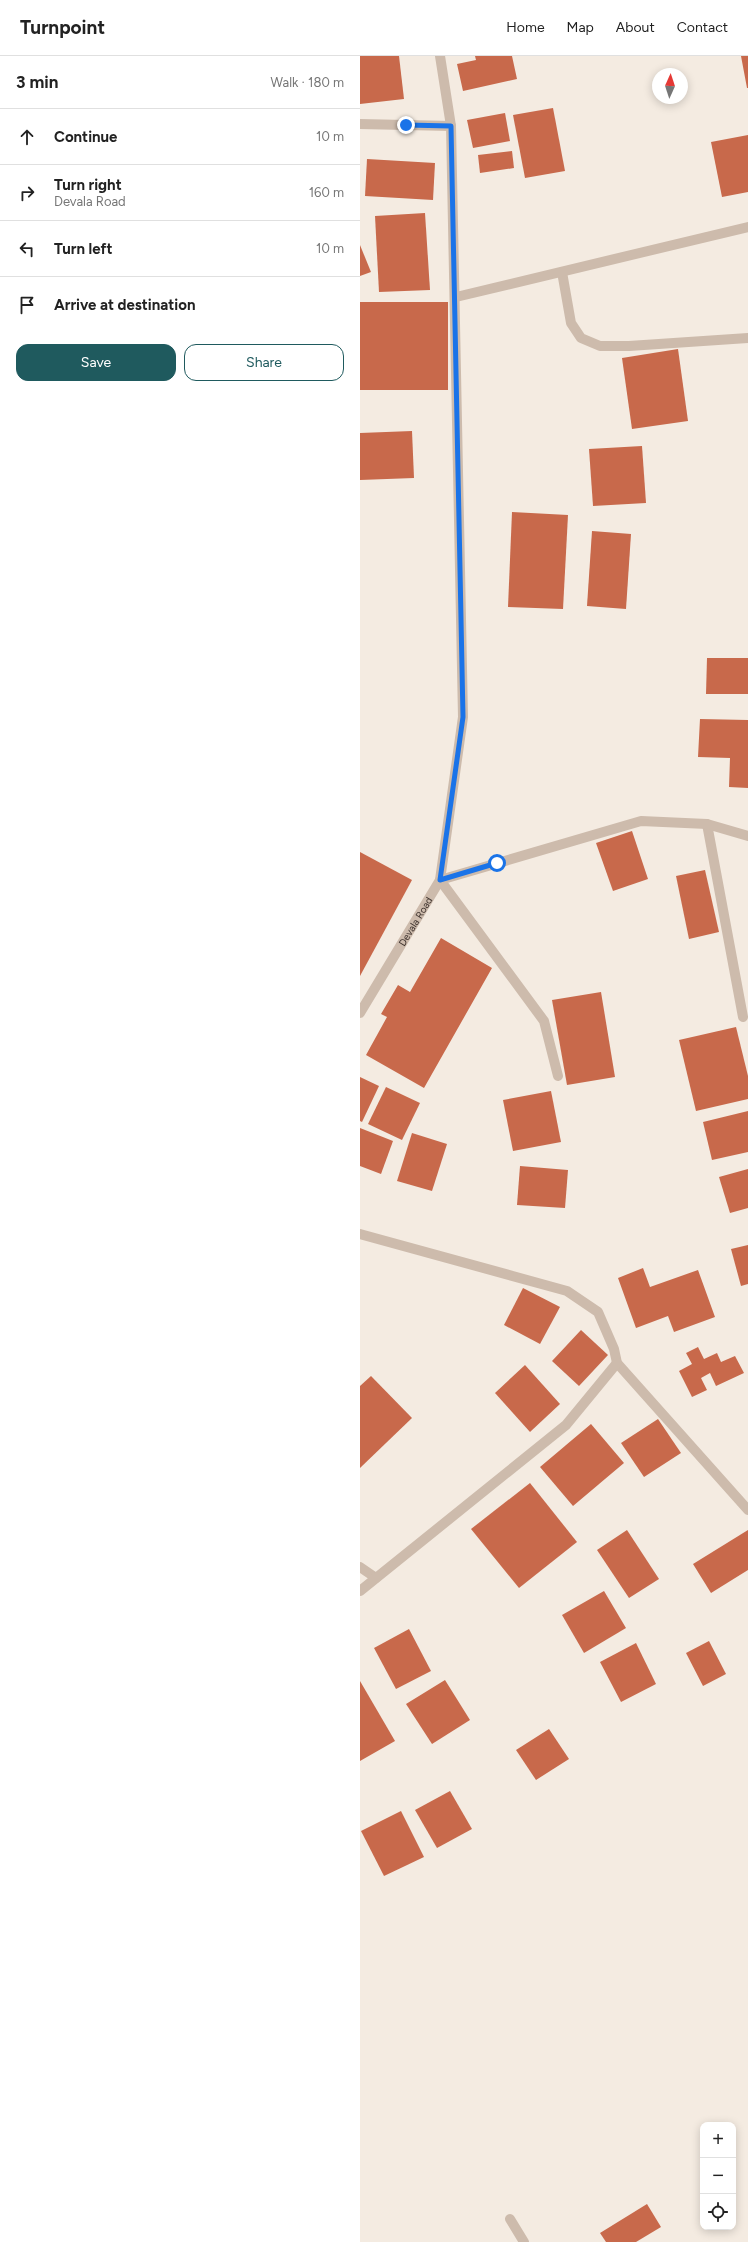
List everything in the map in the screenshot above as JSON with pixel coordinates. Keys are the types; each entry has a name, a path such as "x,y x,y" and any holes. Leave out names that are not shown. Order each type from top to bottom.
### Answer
{"street":[{"name":"Devala Road","path":"360,1013 440,880 463,717 456,297 451,126 440,56"},
{"path":"360,124 451,126"},
{"path":"456,297 748,227"},
{"path":"562,272 571,323 581,338 600,346 629,346 748,338"},
{"path":"558,1076 544,1021 440,880 640,821 707,824 748,836"},
{"path":"707,824 743,1017"},
{"path":"360,1234 567,1291 598,1312 614,1349 617,1363 748,1510"},
{"path":"360,1590 566,1425 617,1363"},
{"path":"360,1566 376,1578"},
{"path":"510,2219 524,2242"}],"building":[{"path":"360,56 399,56 404,99 360,104"},
{"path":"475,56 512,56 517,79 463,91 457,64 476,60"},
{"path":"741,56 748,56 748,88 747,88"},
{"path":"553,108 565,171 525,178 513,115"},
{"path":"505,113 510,141 473,148 467,120"},
{"path":"748,135 748,192 722,197 711,142"},
{"path":"512,151 514,168 480,173 478,155"},
{"path":"367,159 435,163 433,200 365,196"},
{"path":"425,213 430,290 379,292 375,216"},
{"path":"360,245 371,272 360,276"},
{"path":"360,302 448,302 448,390 360,390"},
{"path":"678,349 688,421 632,429 622,358"},
{"path":"412,431 414,478 360,480 360,433"},
{"path":"642,446 646,503 593,506 589,449"},
{"path":"512,512 568,515 563,609 508,607"},
{"path":"592,531 631,534 626,609 587,606"},
{"path":"707,658 748,658 748,694 706,694"},
{"path":"700,719 748,720 748,788 729,787 730,758 698,757"},
{"path":"632,831 648,879 613,891 596,843"},
{"path":"360,852 412,880 360,976"},
{"path":"705,870 719,932 689,939 676,876"},
{"path":"441,938 492,968 424,1088 366,1055 387,1017 381,1014 398,985 410,992"},
{"path":"601,992 615,1077 567,1085 552,1000"},
{"path":"736,1027 748,1076 748,1099 696,1111 679,1040"},
{"path":"360,1077 379,1086 362,1122 360,1121"},
{"path":"386,1087 420,1103 402,1140 368,1124"},
{"path":"551,1091 561,1142 513,1151 503,1100"},
{"path":"748,1111 748,1152 712,1160 703,1122"},
{"path":"360,1128 393,1141 381,1174 360,1166"},
{"path":"412,1133 447,1144 432,1191 397,1181"},
{"path":"520,1166 568,1170 565,1208 517,1205"},
{"path":"748,1169 748,1208 730,1213 719,1177"},
{"path":"748,1245 748,1284 741,1286 731,1249"},
{"path":"643,1268 650,1287 698,1270 715,1317 674,1332 668,1316 636,1328 618,1278"},
{"path":"523,1288 560,1307 540,1344 504,1325"},
{"path":"581,1330 608,1355 579,1386 552,1361"},
{"path":"698,1347 704,1359 717,1353 721,1362 735,1356 744,1373 716,1386 710,1373 701,1378 707,1390 692,1397 679,1371 692,1364 686,1353"},
{"path":"525,1365 560,1404 530,1432 495,1393"},
{"path":"371,1376 412,1418 360,1468 360,1386"},
{"path":"658,1419 681,1453 644,1477 621,1443"},
{"path":"591,1424 624,1463 573,1506 540,1467"},
{"path":"530,1483 577,1542 519,1588 471,1529"},
{"path":"627,1530 659,1579 629,1598 597,1550"},
{"path":"748,1530 748,1570 711,1593 693,1564"},
{"path":"604,1591 626,1628 584,1653 562,1615"},
{"path":"409,1629 431,1671 396,1689 374,1648"},
{"path":"709,1641 726,1674 703,1686 686,1653"},
{"path":"636,1643 656,1684 621,1702 600,1662"},
{"path":"445,1680 470,1720 432,1744 406,1704"},
{"path":"360,1681 395,1741 360,1761"},
{"path":"549,1729 569,1759 536,1780 516,1750"},
{"path":"450,1791 472,1829 437,1848 415,1810"},
{"path":"401,1811 424,1857 384,1876 361,1831"},
{"path":"647,2204 661,2227 636,2242 606,2242 600,2233"}],"route":[{"path":"406,125 451,126 456,297 463,717 440,880 497,863"}]}
